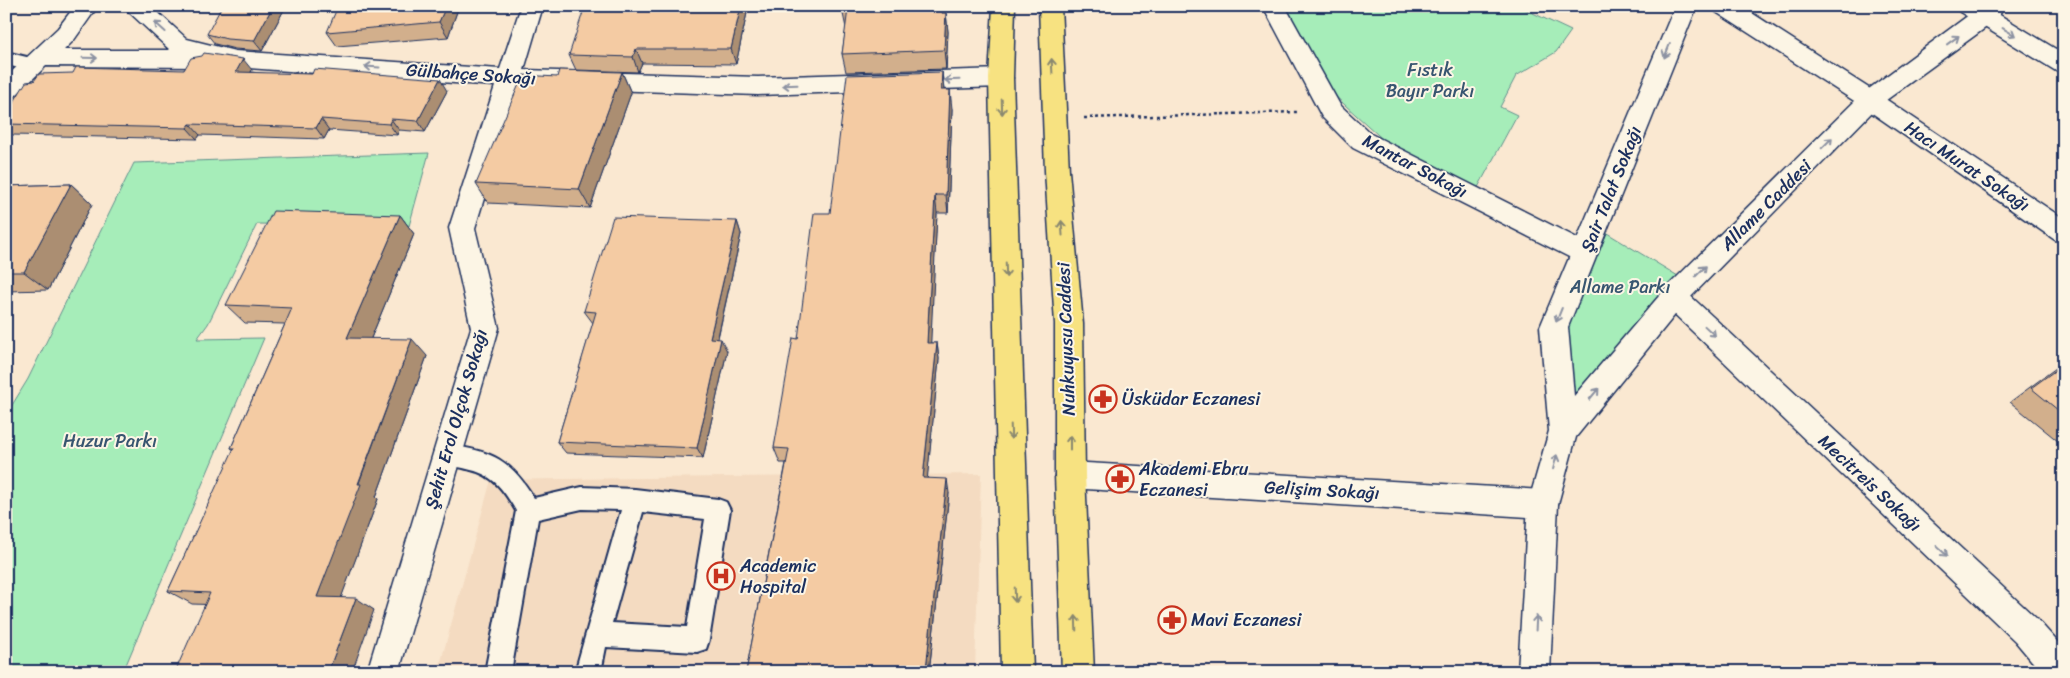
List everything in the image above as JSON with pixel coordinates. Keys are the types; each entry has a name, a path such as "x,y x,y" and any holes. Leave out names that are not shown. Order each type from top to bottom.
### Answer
{"main road":[{"path":"1004,6 1001,78 1017,672"},
{"name":"Nuhkuyusu Caddesi","path":"1050,6 1055,119 1069,324 1070,475 1078,672"}],"street":[{"path":"6,91 66,34 88,6"},
{"name":"Gülbahçe Sokağı","path":"137,6 179,45 235,60 338,65 508,78 758,86 1001,78"},
{"name":"Şehit Erol Olçok Sokağı","path":"383,672 485,328 462,228 532,6"},
{"name":"Mantar Sokağı","path":"1274,6 1331,110 1362,140 1584,253"},
{"name":"Şair Talat Sokağı","path":"1534,672 1543,504 1563,431 1554,327 1686,6"},
{"name":"Hacı Murat Sokağı","path":"1724,6 1870,100 2064,232"},
{"path":"1982,10 2064,66"},
{"name":"Allame Caddesi","path":"1563,431 1674,297 1870,100 1982,10"},
{"path":"37,61 235,60"},
{"name":"Mecitreis Sokağı","path":"1674,297 2026,630 2062,672"},
{"name":"Gelişim Sokağı","path":"1070,475 1543,504"}],"lane":[{"path":"6,58 37,61"},
{"path":"448,455 468,458 498,471 508,479 528,510 498,672"},
{"path":"528,510 582,498 635,500 718,510 697,640 597,634"},
{"path":"588,672 635,500"}],"path":[{"path":"1055,119 1331,110"}],"shaded area":[{"name":"Academic Hospital","path":"981,474 975,672 438,672 491,480"}],"green space":[{"name":"Fıstık Bayır Parkı","path":"1282,6 1518,6 1571,31 1556,52 1516,76 1500,107 1517,115 1475,193 1389,145 1334,95"},
{"name":"Huzur Parkı","path":"429,153 409,226 257,224 208,324 197,339 264,338 123,672 6,672 6,415 28,379 134,163"},
{"name":"Allame Parkı","path":"1602,230 1678,276 1572,406 1563,329"}],"building":[{"path":"222,6 273,6 254,41 227,39 207,34"},
{"path":"338,6 446,6 439,22 327,32"},
{"path":"585,6 741,6 731,49 636,49 633,57 569,55"},
{"path":"842,6 943,6 942,13 946,13 944,50 842,54 848,9 842,9"},
{"path":"204,53 243,59 236,72 312,74 314,69 440,79 418,121 391,119 389,124 321,119 316,128 190,124 187,128 6,124 6,115 26,82 34,81 39,74 73,73 76,67 184,70 191,58 202,56"},
{"path":"559,70 622,72 579,189 476,184 523,75 557,77"},
{"path":"942,72 941,90 950,90 946,195 935,195 927,343 937,343 923,478 947,479 926,669 847,665 846,672 746,672 789,449 774,448 793,338 798,339 814,213 830,213 847,75"},
{"path":"71,184 24,272 6,272 6,186"},
{"path":"273,211 400,215 347,338 412,339 358,484 361,484 317,597 356,598 328,672 175,672 210,593 168,591 234,448 231,448 292,308 226,305"},
{"path":"613,217 737,221 710,338 721,339 697,448 557,442 596,312 584,311"},
{"path":"2064,364 2064,415 2031,388"}],"place":[{"name":"Üsküdar Eczanesi","path":"1103,399"},
{"name":"Akademi Ebru Eczanesi","path":"1120,479"},
{"name":"Academic Hospital","path":"721,576"},
{"name":"Mavi Eczanesi","path":"1172,620"}]}
